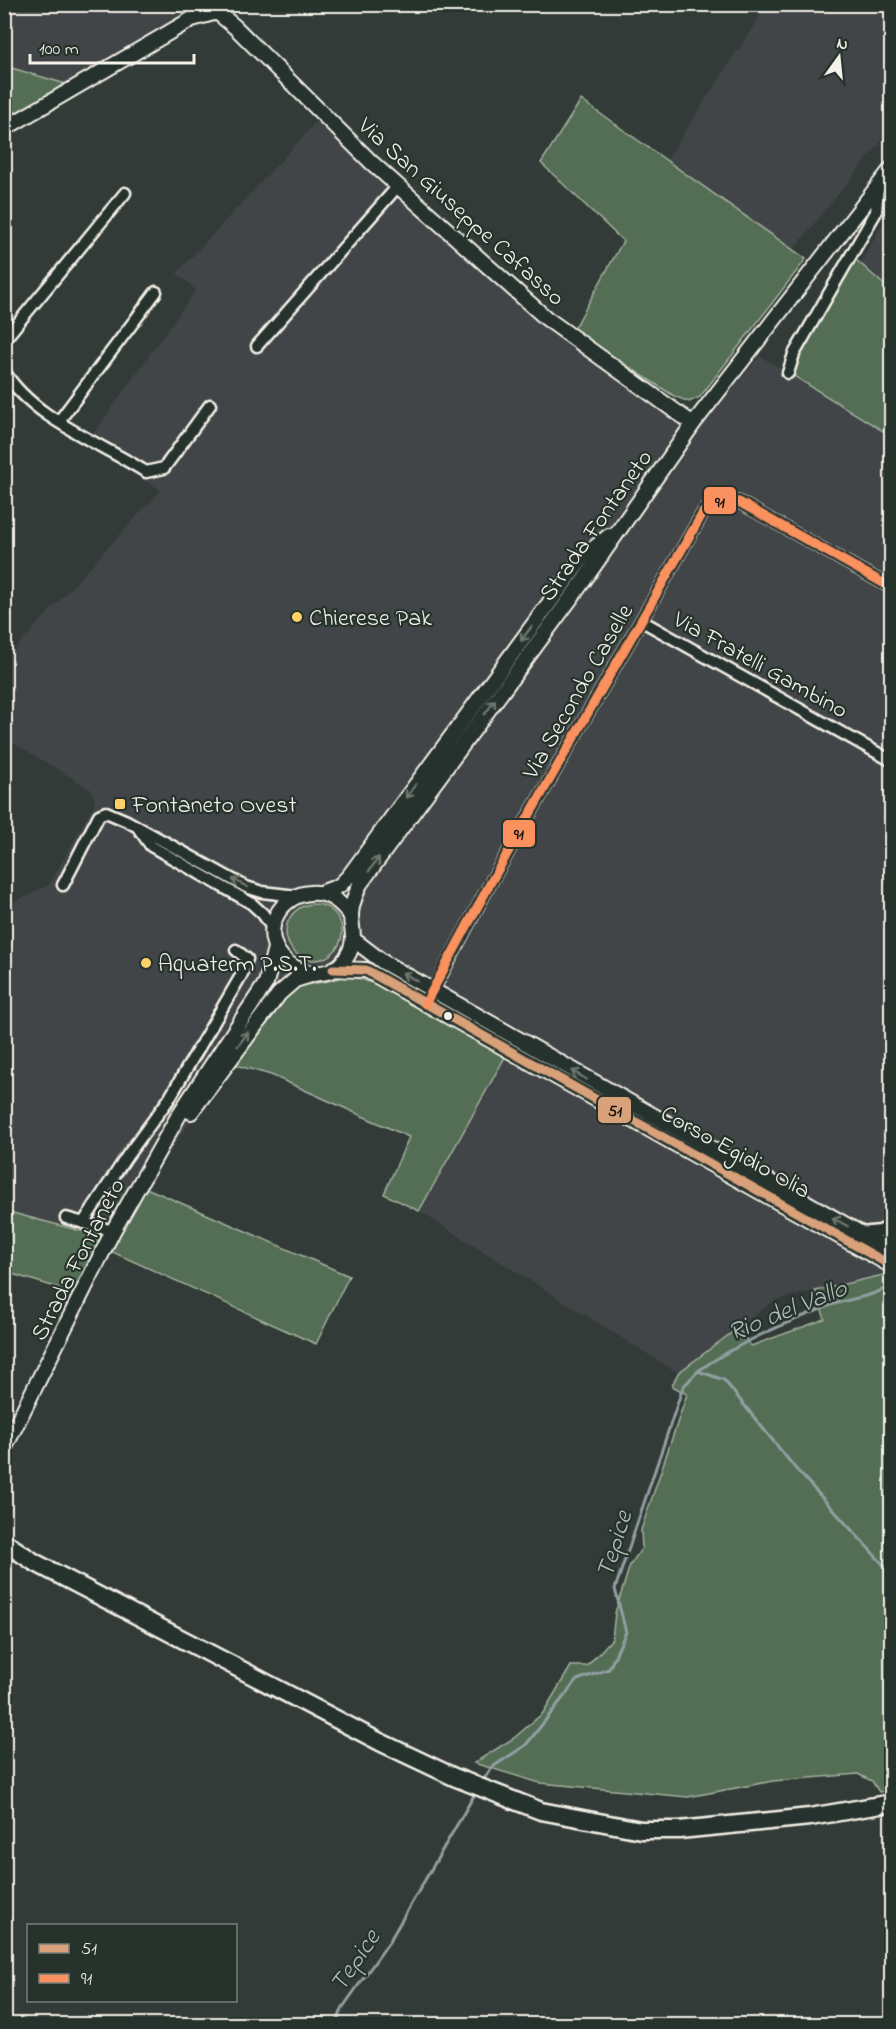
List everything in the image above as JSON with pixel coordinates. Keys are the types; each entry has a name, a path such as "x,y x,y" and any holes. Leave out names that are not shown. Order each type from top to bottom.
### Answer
{"main road":[{"path":"4,1542 34,1562 380,1742 454,1777 541,1811 641,1830 721,1828 891,1803"},
{"path":"4,1553 34,1562"}],"street":[{"path":"4,129 192,19 218,8"},
{"name":"Via San Giuseppe Cafasso","path":"218,8 398,186 554,324 693,424"},
{"name":"Strada Fontaneto","path":"354,940 351,916 360,884 620,528 693,424 891,168"},
{"path":"256,346 398,186"},
{"path":"788,373 794,354 876,212 878,186"},
{"path":"4,340 124,193"},
{"path":"59,421 156,292"},
{"path":"4,371 35,405 146,472 164,468 210,405"},
{"name":"Via Secondo Caselle","path":"425,1004 491,882 704,511 720,500 739,502 891,588"},
{"path":"63,885 99,815 106,812 137,826 246,887 262,892 297,896 321,893 339,886 349,876 583,557 620,528"},
{"name":"Via Fratelli Gambino","path":"642,621 891,761"},
{"path":"137,826 151,846 250,903 263,914 273,929"},
{"path":"321,893 339,902 351,916"},
{"path":"158,1153 180,1113 266,982 275,948 273,929 280,909 297,896"},
{"path":"158,1153 279,994 295,980 333,969 343,962 354,940"},
{"name":"Corso Egidio Olia","path":"354,940 383,962 891,1251"},
{"path":"275,948 291,967 315,974"},
{"path":"83,1223 127,1156 169,1099 242,974 247,959 236,950"},
{"name":"Corso Egidio Olia","path":"333,969 366,970 891,1266"},
{"name":"Strada Fontaneto","path":"4,1449 113,1231 158,1153"},
{"path":"66,1218 113,1231"},
{"path":"861,1233 880,1231 891,1225"}],"shaded area":[{"path":"4,5 189,5 183,14 66,84 5,66"},
{"path":"767,5 891,5 891,129 792,251 666,161"},
{"path":"323,115 524,308 695,433 760,356 891,436 891,1273 775,1300 678,1373 419,1211 497,1066 233,1062 144,1187 104,1237 66,1218 58,1224 5,1211 5,907 49,885 95,803 92,790 5,738 4,661 161,490 86,444 196,290 177,273"},
{"path":"891,208 891,291 860,265"}],"green space":[{"path":"5,66 66,84 5,120"},
{"path":"581,100 806,259 700,397 689,402 674,396 573,331 623,241 541,163"},
{"path":"853,257 891,291 891,436 792,375 794,364"},
{"path":"308,904 320,904 330,908 338,916 342,932 338,948 330,956 320,960 308,960 298,956 290,948 286,938 286,926 290,916 298,908"},
{"path":"344,976 380,986 402,997 505,1057 419,1211 384,1194 409,1137 271,1075 232,1064 291,990"},
{"path":"144,1187 349,1276 316,1344 108,1250"},
{"path":"5,1211 104,1237 76,1293 5,1272"},
{"path":"887,1274 892,1277 891,1790 879,1792 872,1781 858,1774 773,1781 688,1797 540,1783 474,1763 514,1738 543,1713 571,1666 587,1666 612,1639 615,1613 630,1565 642,1548 641,1530 687,1394 672,1386 678,1373 738,1328 751,1346 825,1319 815,1291"}],"waterway":[{"name":"Rio del Vallo","path":"698,1371 744,1343 777,1328 826,1307 876,1293 892,1285"},
{"name":"Tepice","path":"483,1781 491,1768 526,1745 577,1680 609,1669 626,1632 615,1589 683,1387 698,1371 724,1380 795,1468 892,1574"},
{"name":"Tepice","path":"336,2024 343,2007 389,1942 476,1792"}],"transit line":[{"name":"91","path":"425,1004 491,882 704,511 721,500 739,502 892,588"},
{"name":"51","path":"333,969 366,970 892,1266"}],"place":[{"name":"Chierese Pak","path":"297,617"},
{"name":"Fontaneto Ovest","path":"120,804"},
{"name":"Aquaterm P.S.T.","path":"146,963"}]}
